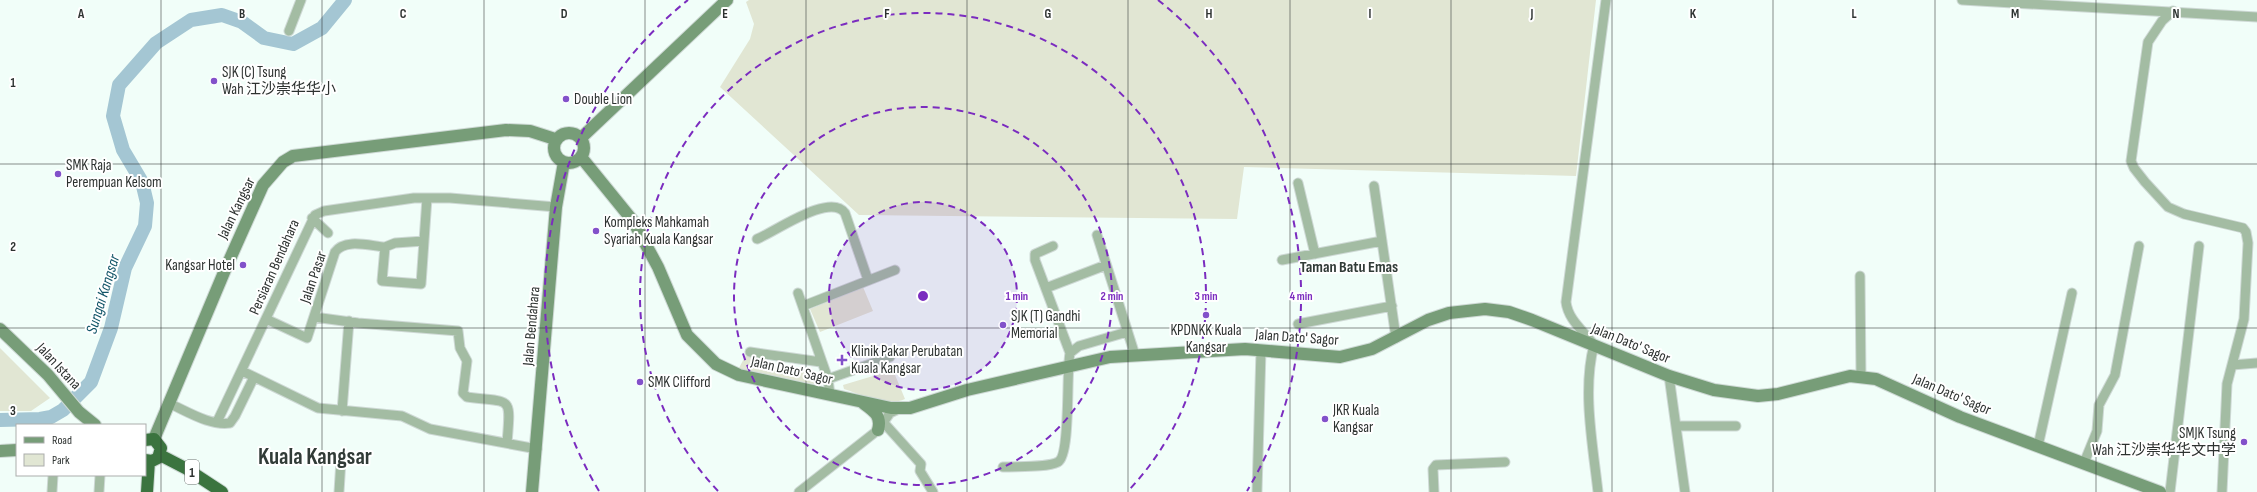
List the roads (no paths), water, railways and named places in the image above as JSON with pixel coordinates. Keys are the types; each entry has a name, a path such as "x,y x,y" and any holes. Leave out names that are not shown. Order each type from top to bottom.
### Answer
{"highway":[{"path":"146,492 147,461 155,460 160,455 161,448 150,440"},
{"name":"1","path":"160,455 187,469 222,492"}],"main road":[{"path":"581,138 727,0"},
{"name":"Jalan Kangsar","path":"150,440 168,403 224,270 263,185 284,162 293,156 483,131 530,131 555,139"},
{"path":"568,132 581,138 584,147 581,157 573,163 564,162 554,153 555,139 568,132"},
{"name":"Jalan Dato' Sagor","path":"581,157 633,220 658,267 680,322 697,347 716,364 739,374 860,402 889,416 974,388 1110,357 1244,349 1340,357 1372,350 1428,320 1448,313 1485,309 1509,312 1532,320 1669,376 1714,390 1758,396 1791,391 1850,376 1861,377 1888,384 1960,417 2160,492"},
{"name":"Jalan Bendahara","path":"532,492 537,449 556,207 564,162"},
{"name":"Jalan Istana","path":"0,329 48,375 79,412 94,424"},
{"path":"860,402 879,417 880,422 889,416"},
{"path":"0,451 16,450"}],"street":[{"path":"289,31 301,0"},
{"path":"1598,492 1589,387 1590,360 1594,345 1572,319 1567,311 1566,302 1606,0"},
{"path":"1962,0 2037,2 2257,17"},
{"path":"2173,11 2162,21 2148,42 2132,161 2134,168 2145,182 2175,212 2243,228 2246,232 2244,319 2227,384 2222,492"},
{"path":"1298,183 1315,254"},
{"path":"1374,186 1396,338"},
{"name":"Persiaran Bendahara","path":"216,422 242,371 312,218 324,211 414,198 556,207"},
{"path":"424,241 395,243 385,247 382,281 421,284 424,241 427,198"},
{"path":"757,238 806,214 830,205 841,208 845,213 868,280"},
{"path":"312,218 328,233"},
{"path":"1097,236 1134,355"},
{"path":"1282,260 1382,241"},
{"name":"Jalan Pasar","path":"314,317 335,252 340,246 346,244 385,247"},
{"path":"1003,467 1051,464 1059,462 1065,454 1067,367 1070,353 1035,254 1053,246"},
{"path":"2084,463 2096,431 2099,405 2115,375 2139,246"},
{"path":"2170,492 2199,246"},
{"path":"1046,288 1106,266"},
{"path":"803,306 895,270"},
{"path":"1860,276 1861,377"},
{"path":"798,293 821,362 828,378 830,395"},
{"path":"2038,446 2072,293"},
{"path":"1298,324 1392,306"},
{"path":"266,319 307,338 314,317 458,331 459,344 467,361 463,393 467,397 500,400 507,404 509,410 508,443"},
{"path":"342,410 349,321"},
{"path":"1070,353 1078,346 1127,332"},
{"path":"1257,492 1261,350"},
{"path":"750,352 821,362"},
{"path":"828,378 890,357"},
{"path":"2232,365 2257,363"},
{"path":"242,371 318,408 392,415 405,418 430,429 537,449"},
{"path":"1669,376 1685,492"},
{"path":"168,403 200,418 216,422 230,423 254,377"},
{"path":"799,492 889,416 921,464 920,471 933,492"},
{"path":"1676,426 1736,426"},
{"path":"339,492 341,460"},
{"path":"1434,492 1433,469 1436,465 1505,462"},
{"path":"52,492 53,476"},
{"path":"99,492 100,476"}],"waterway":[{"name":"Sungai Kangsar","path":"0,420 40,419 51,417 63,410 91,382 111,328 125,268 145,226 147,203 142,182 123,150 113,116 119,85 156,43 191,20 222,15 242,22 264,38 293,44 322,28 345,0"}],"place":[{"name":"SJK (C) Tsung Wah 江沙崇华华小","path":"214,81"},
{"name":"Double Lion","path":"566,99"},
{"name":"SMK Raja Perempuan Kelsom","path":"58,174"},
{"name":"Kompleks Mahkamah Syariah Kuala Kangsar","path":"596,231"},
{"name":"Kangsar Hotel","path":"243,265"},
{"name":"KPDNKK Kuala Kangsar","path":"1206,315"},
{"name":"SJK (T) Gandhi Memorial","path":"1003,325"},
{"name":"Klinik Pakar Perubatan Kuala Kangsar","path":"842,360"},
{"name":"SMK Clifford","path":"640,382"},
{"name":"JKR Kuala Kangsar","path":"1325,419"},
{"name":"SMJK Tsung Wah 江沙崇华华文中学","path":"2244,442"}],"district":[{"name":"Taman Batu Emas","path":"1349,266"},
{"name":"Kuala Kangsar","path":"315,456"}]}
